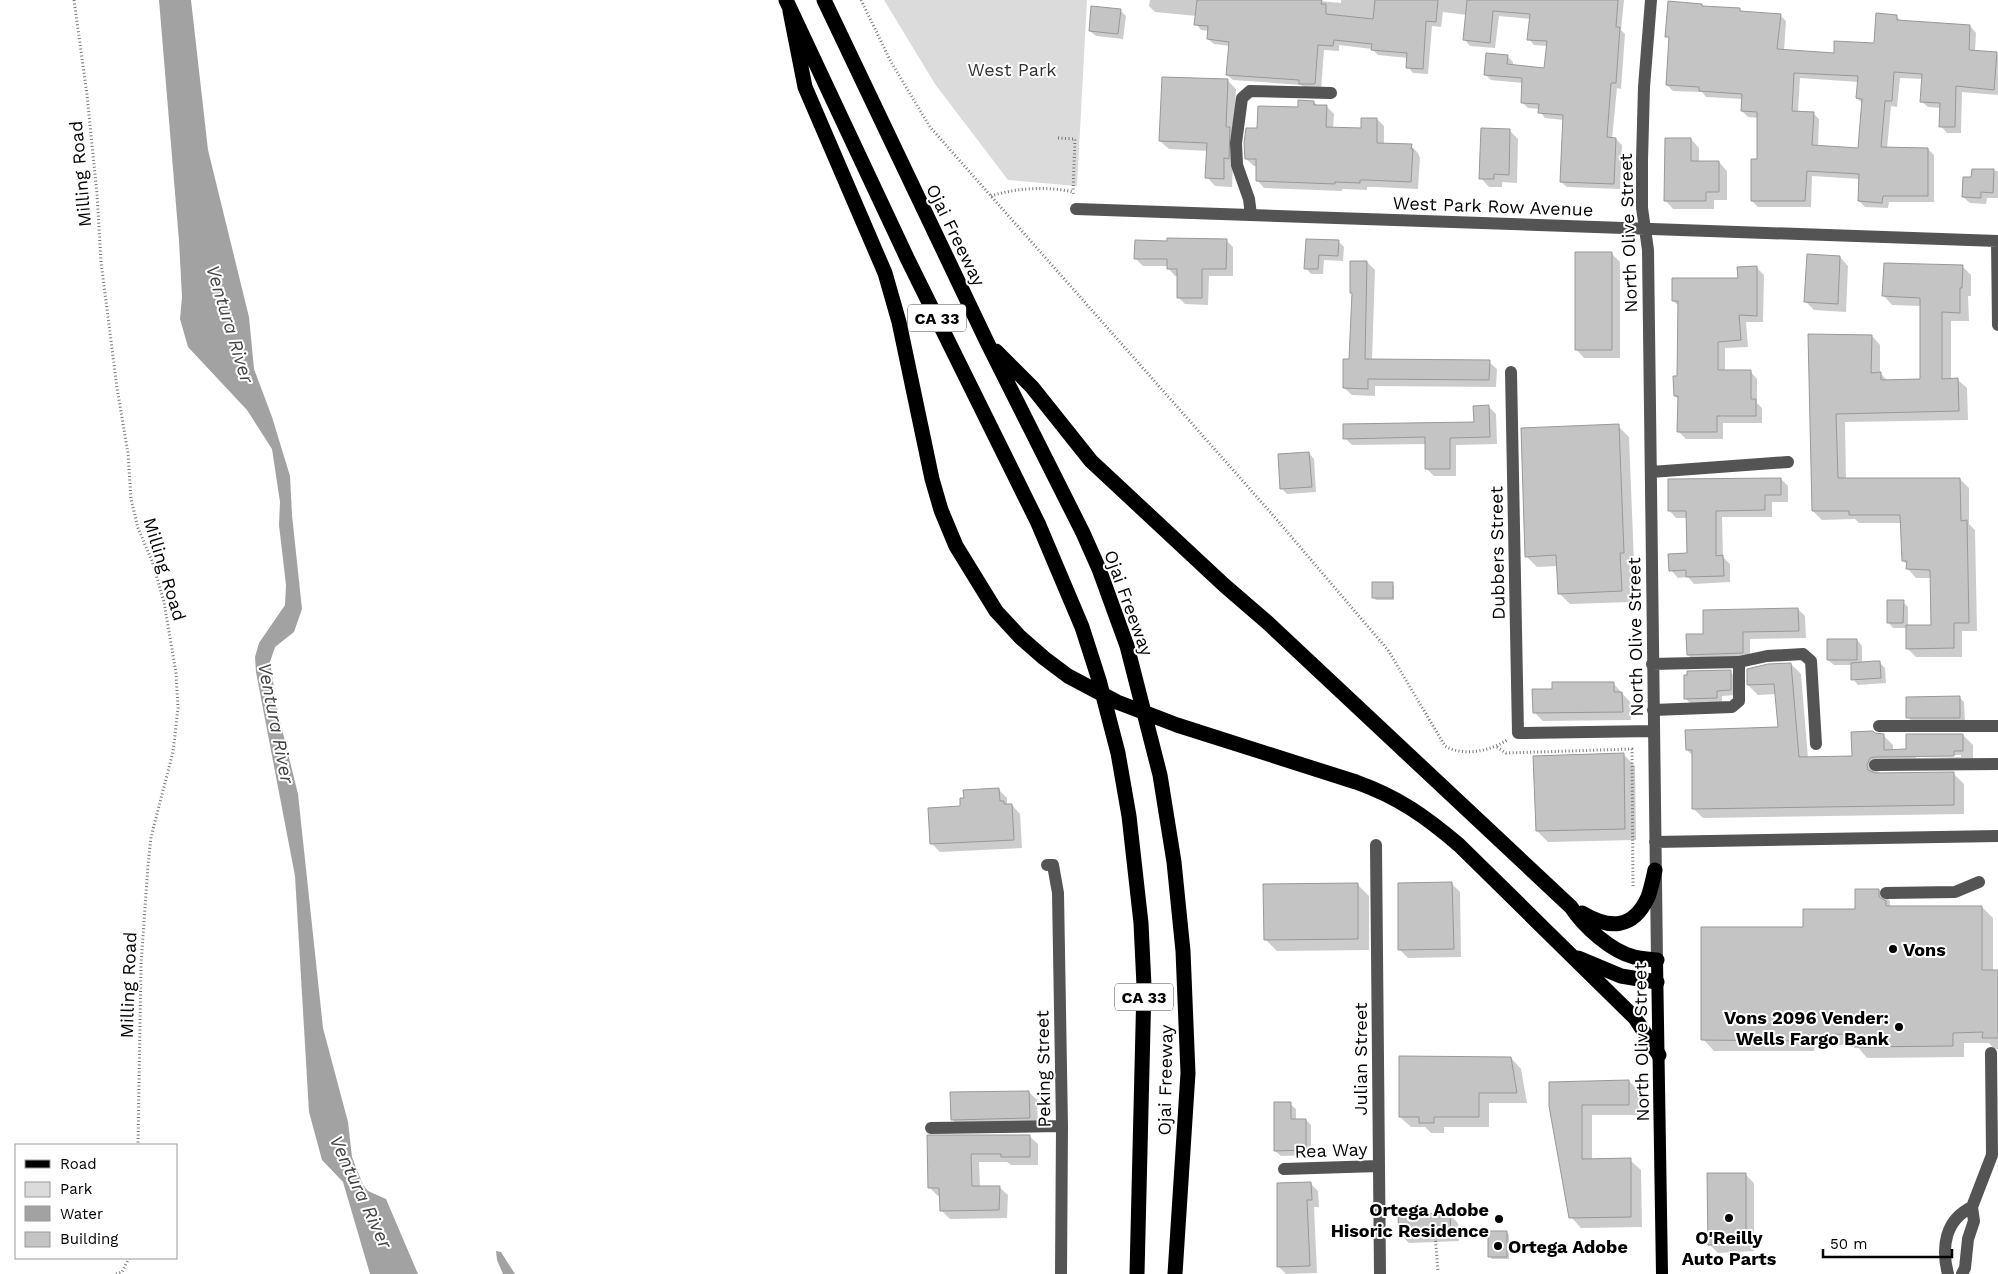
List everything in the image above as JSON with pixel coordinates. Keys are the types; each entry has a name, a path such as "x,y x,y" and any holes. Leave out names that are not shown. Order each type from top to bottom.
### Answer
{"highway":[{"name":"Ojai Freeway","path":"824,0 987,342 1083,533 1099,569 1127,646 1160,775 1174,862 1183,951 1188,1073 1175,1274"},
{"name":"Ojai Freeway","path":"788,6 908,260 1034,514 1082,627 1100,680 1118,753 1131,836 1141,923 1144,986 1137,1274"},
{"path":"788,6 805,87 885,273 898,322 930,471 941,510 956,546 996,610 1020,637 1044,658 1068,676 1117,702 1177,725 1383,791 1406,804 1459,845 1635,1018 1659,1055"},
{"path":"987,342 1032,386 1092,462 1224,585 1268,623 1571,907 1605,925 1625,922 1634,917 1648,898 1655,870"},
{"path":"1571,907 1581,922 1617,951 1634,957 1657,960"},
{"path":"1568,954 1621,976 1658,982"}],"main road":[{"name":"North Olive Street","path":"1657,960 1662,1274"}],"street":[{"name":"North Olive Street","path":"1651,0 1644,87 1642,208 1648,250 1654,842 1657,960"},
{"path":"1251,215 1249,199 1237,165 1236,143 1242,98 1250,91 1331,93"},
{"name":"West Park Row Avenue","path":"1076,209 1997,241"},
{"path":"1997,241 1998,325"},
{"name":"Dubbers Street","path":"1511,372 1518,733"},
{"path":"1651,472 1788,462"},
{"path":"1652,664 1739,662 1766,656 1803,654 1811,661 1816,744"},
{"path":"1653,710 1732,707 1739,701 1739,662"},
{"path":"1879,726 1998,726"},
{"path":"1518,733 1653,731"},
{"path":"1875,765 1998,764"},
{"path":"1654,842 1998,836"},
{"name":"Julian Street","path":"1376,844 1380,1274"},
{"name":"Peking Street","path":"1050,865 1058,892 1062,1126 1061,1274"},
{"path":"1886,893 1955,892 1979,882"},
{"path":"1962,1274 1965,1268 1968,1238 1974,1221 1972,1207 1989,1167 1992,1155 1991,1053"},
{"path":"931,1128 1062,1126"},
{"name":"Rea Way","path":"1284,1169 1378,1166"},
{"path":"1948,1274 1944,1252 1948,1233 1959,1213 1972,1207"}],"path":[{"name":"Milling Road","path":"74,0 87,95 97,194 101,262 116,388 128,453 130,499 164,602 176,673 178,708 173,752 150,836 141,965 138,1144"},
{"path":"861,0 891,62 930,127 1272,513 1388,650 1445,746 1461,752 1478,751 1497,747 1518,733"},
{"path":"1058,138 1075,139 1073,192 1076,209"},
{"path":"991,196 1011,190 1064,190 1073,192"},
{"path":"1497,747 1506,752 1632,750 1633,891"},
{"path":"1435,1234 1438,1271"},
{"path":"116,1274 122,1272 128,1259"}],"green space":[{"name":"West Park","path":"884,0 1087,0 1077,186 1008,180 935,84"}],"water":[{"name":"Ventura River","path":"159,0 191,0 208,150 249,317 254,369 272,417 290,476 292,515 302,609 294,632 275,647 270,662 278,713 298,794 323,1028 348,1122 352,1157 363,1185 368,1191 386,1199 418,1274 370,1274 343,1182 322,1160 309,1112 295,876 256,672 255,657 259,643 285,605 286,585 279,525 280,502 272,449 247,410 188,347 180,319 182,297 179,241"},
{"path":"496,1251 501,1252 515,1274 503,1274 497,1260"}],"building":[{"path":"1197,0 1322,0 1321,4 1326,4 1326,14 1373,19 1375,0 1438,0 1436,22 1426,21 1423,69 1406,68 1407,53 1371,50 1372,44 1334,40 1333,46 1318,45 1315,84 1299,84 1299,80 1226,75 1229,42 1207,39 1208,26 1194,25"},
{"path":"1467,0 1618,0 1616,27 1620,27 1616,83 1611,83 1607,137 1616,138 1614,184 1560,182 1563,115 1538,113 1539,104 1521,103 1522,78 1484,75 1486,53 1508,55 1507,64 1544,68 1547,41 1527,40 1530,14 1493,11 1490,43 1463,40"},
{"path":"1668,1 1702,4 1702,6 1740,8 1740,11 1781,14 1777,49 1834,53 1834,41 1874,43 1876,13 1897,15 1897,20 1970,25 1969,50 1997,52 1994,90 1956,86 1955,127 1939,127 1940,103 1920,102 1922,74 1894,72 1892,101 1885,101 1881,147 1928,148 1928,196 1883,196 1882,203 1858,201 1859,174 1807,171 1805,201 1751,201 1751,159 1757,159 1757,112 1741,111 1742,94 1699,91 1699,87 1666,85 1669,37 1665,37","holes":["1794,73 1858,76 1856,98 1862,99 1858,148 1812,145 1814,112 1792,111"]},
{"path":"1091,6 1121,9 1118,34 1089,31"},
{"path":"1162,77 1228,79 1226,127 1230,127 1229,159 1224,158 1224,179 1205,178 1207,143 1159,141"},
{"path":"1298,100 1314,101 1314,105 1327,105 1326,127 1361,128 1361,118 1377,118 1377,143 1412,144 1411,182 1360,180 1360,183 1335,182 1335,184 1256,181 1256,159 1245,159 1244,143 1246,128 1257,128 1258,106 1298,107"},
{"path":"1481,128 1510,129 1509,175 1494,174 1494,179 1479,179"},
{"path":"1665,138 1691,138 1691,161 1719,161 1719,192 1706,192 1706,201 1664,201"},
{"path":"1972,169 1994,169 1993,193 1981,192 1981,198 1962,197 1963,177 1971,177"},
{"path":"1167,238 1227,239 1226,269 1202,269 1202,298 1177,298 1177,269 1167,269 1167,259 1134,259 1135,240 1167,241"},
{"path":"1306,239 1339,240 1338,256 1319,255 1318,269 1304,269"},
{"path":"1575,252 1612,252 1612,350 1575,350"},
{"path":"1807,254 1840,256 1838,304 1804,302"},
{"path":"1350,261 1367,261 1365,359 1490,360 1489,380 1368,379 1368,389 1343,388 1343,359 1349,359 1352,293 1350,293"},
{"path":"1884,263 1963,265 1962,288 1960,288 1960,313 1942,312 1942,379 1958,378 1959,411 1836,414 1838,478 1960,478 1961,521 1967,520 1969,623 1954,623 1954,648 1906,649 1906,625 1931,625 1930,570 1906,569 1907,561 1902,561 1900,515 1849,515 1849,511 1812,511 1808,334 1872,335 1871,373 1881,372 1881,380 1920,379 1920,298 1882,296"},
{"path":"1757,266 1757,316 1739,315 1741,340 1718,342 1718,370 1751,370 1751,399 1756,399 1756,416 1717,416 1717,432 1677,432 1678,396 1674,396 1673,376 1677,376 1678,301 1672,301 1672,278 1738,278 1737,267"},
{"path":"1489,405 1490,437 1450,438 1450,469 1425,469 1425,437 1343,439 1343,424 1474,422 1473,406"},
{"path":"1619,424 1624,553 1620,553 1622,591 1558,594 1556,555 1525,557 1521,428"},
{"path":"1309,452 1312,487 1280,489 1278,454"},
{"path":"1781,478 1781,495 1765,495 1765,510 1716,511 1716,556 1723,555 1724,576 1686,577 1686,570 1669,571 1668,554 1687,553 1686,511 1668,511 1668,479"},
{"path":"1372,582 1393,582 1393,598 1372,598"},
{"path":"1887,600 1904,600 1903,623 1887,623"},
{"path":"1798,608 1799,631 1743,632 1743,653 1687,655 1686,634 1703,634 1703,610"},
{"path":"1827,639 1857,639 1857,660 1827,660"},
{"path":"1880,661 1881,678 1851,680 1851,663"},
{"path":"1791,663 1799,757 1852,756 1851,732 1873,731 1884,734 1884,750 1906,749 1906,734 1963,734 1963,751 1954,751 1954,756 1875,757 1870,758 1867,765 1868,770 1875,773 1954,772 1954,805 1692,809 1692,750 1686,750 1685,730 1778,727 1774,684 1747,685 1747,669 1768,664"},
{"path":"1731,670 1731,690 1717,691 1717,698 1684,699 1684,675 1687,675 1687,671"},
{"path":"1552,682 1614,682 1614,692 1622,692 1623,712 1533,713 1532,689 1552,689"},
{"path":"1960,696 1960,718 1906,718 1906,697"},
{"path":"1624,753 1625,829 1536,831 1533,756"},
{"path":"999,788 1000,801 1004,801 1004,804 1012,804 1014,840 930,844 928,808 960,806 960,798 964,798 963,790"},
{"path":"1452,882 1454,949 1398,950 1398,883"},
{"path":"1358,883 1358,939 1264,940 1263,884"},
{"name":"Vons","path":"1855,889 1879,889 1879,897 1886,901 1886,906 1982,906 1982,970 1998,970 1998,1038 1982,1038 1983,1032 1953,1033 1953,1046 1854,1047 1854,1034 1804,1035 1803,1041 1701,1040 1701,927 1803,927 1803,909 1855,909"},
{"path":"1399,1056 1511,1057 1517,1093 1479,1093 1479,1117 1434,1117 1434,1123 1419,1123 1419,1117 1399,1117"},
{"path":"1629,1080 1629,1105 1582,1105 1582,1159 1631,1158 1631,1217 1569,1218 1549,1106 1549,1082"},
{"path":"1029,1091 1030,1118 951,1120 950,1092"},
{"path":"1274,1102 1291,1102 1291,1119 1306,1119 1306,1150 1274,1151"},
{"path":"927,1135 1030,1135 1030,1157 1001,1157 1001,1154 971,1154 972,1186 1000,1186 999,1210 940,1211 939,1188 928,1188"},
{"path":"1707,1173 1746,1173 1746,1243 1708,1245"},
{"path":"1311,1182 1312,1200 1307,1200 1310,1266 1277,1267 1277,1183"},
{"path":"1450,1213 1451,1233 1399,1235 1398,1215"},
{"name":"Ortega Adobe","path":"1488,1231 1507,1231 1507,1257 1488,1257"}],"place":[{"name":"Vons","path":"1893,949"},
{"name":"Vons 2096 Vender: Wells Fargo Bank","path":"1899,1027"},
{"name":"O'Reilly Auto Parts","path":"1729,1218"},
{"name":"Ortega Adobe Hisoric Residence","path":"1499,1219"},
{"name":"Ortega Adobe","path":"1498,1246"}]}
